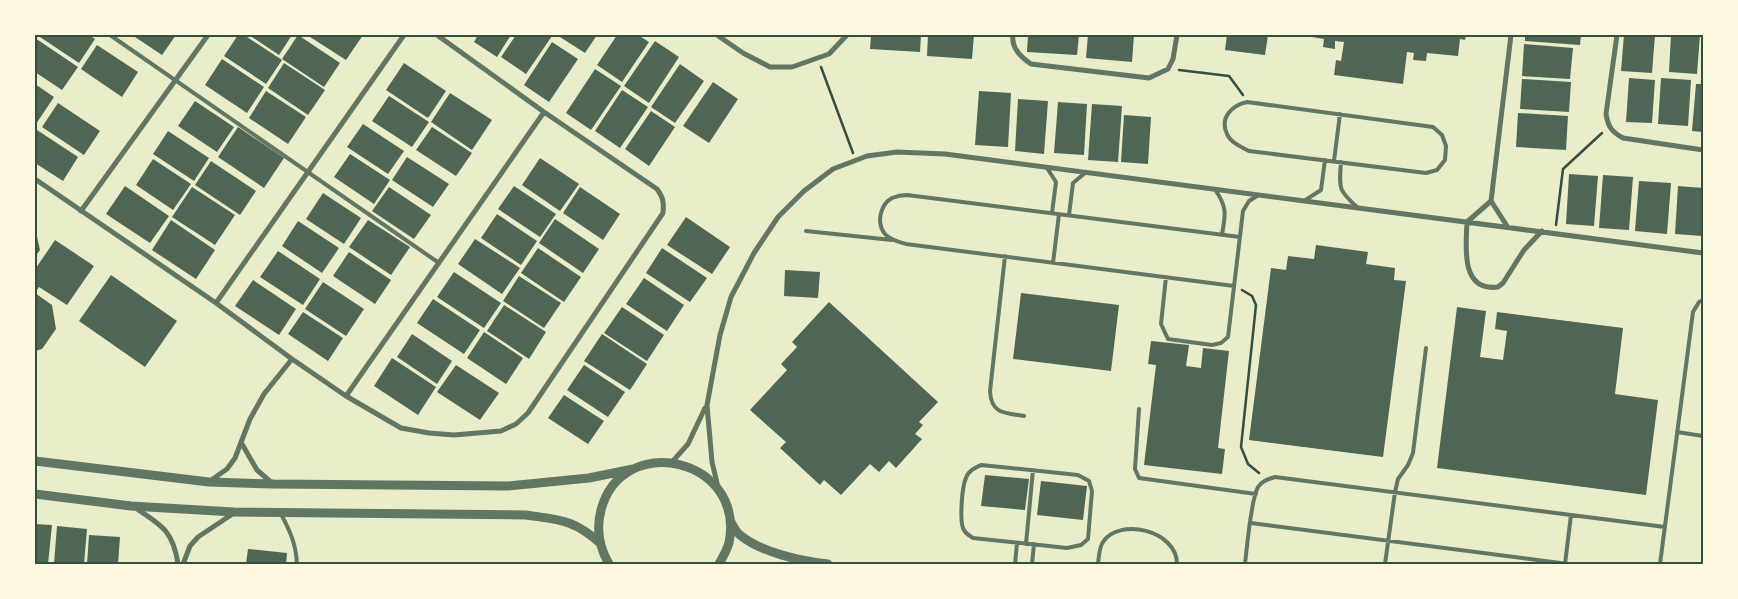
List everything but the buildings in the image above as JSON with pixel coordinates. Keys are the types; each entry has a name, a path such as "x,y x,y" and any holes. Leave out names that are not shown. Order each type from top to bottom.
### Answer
{"street":[{"path":"81,211 208,35"},
{"path":"216,303 404,35"},
{"path":"35,179 216,303 346,396 401,428 454,435 501,431 516,424 528,413 663,212 664,202 657,189 544,112 437,35"},
{"path":"717,35 743,53 770,67 792,67 829,54 847,35"},
{"path":"1013,35 1012,40 1016,51 1031,64 1149,78 1168,69 1174,59 1177,35"},
{"path":"1506,226 1491,201 1511,35"},
{"path":"1617,35 1606,114 1608,126 1613,133 1623,138 1703,150"},
{"path":"346,396 544,112"},
{"path":"672,462 688,444 707,405 720,335 731,297 754,253 778,218 804,191 833,169 867,156 897,152 945,154 1216,191 1506,226 1703,253"},
{"path":"1491,201 1467,222 1466,246 1470,271 1479,284 1492,288 1498,287 1503,283 1524,250 1542,231"},
{"path":"209,482 228,469 236,458 250,418 264,394 292,359"},
{"path":"707,405 712,462 718,488 727,504 731,522 729,545 720,564"},
{"path":"242,444 257,470 264,478 274,484"},
{"path":"35,461 209,482 508,486 589,478 633,469 652,462 672,462 698,470 718,488"},
{"path":"609,564 600,543 598,522 604,501 616,482 633,469"},
{"path":"35,494 131,506 234,512 281,514 526,515 565,520 585,530 600,543"},
{"path":"131,506 158,523 167,533 176,547 178,564"},
{"path":"183,564 190,546 198,537 234,512"},
{"path":"731,522 739,534 771,551 805,562 828,564"}],"lane":[{"path":"110,35 439,263"},
{"path":"1247,102 1340,114 1433,128 1442,135 1446,146 1444,160 1437,170 1426,173 1249,151 1238,145 1227,134 1225,123 1227,112 1237,104 1247,102"},
{"path":"1334,161 1340,114"},
{"path":"1304,202 1321,190 1325,160"},
{"path":"1341,162 1340,190 1358,208"},
{"path":"1047,168 1056,182 1052,213"},
{"path":"1069,215 1073,183 1085,173"},
{"path":"1216,191 1225,209 1222,235"},
{"path":"892,240 884,233 880,225 880,215 889,200 897,196 925,197 1240,237"},
{"path":"1166,277 1160,324 1168,339 1212,344 1221,343 1228,337 1243,211 1249,202 1257,196"},
{"path":"1054,263 1059,214"},
{"path":"806,231 892,240 906,244 1234,286"},
{"path":"1005,256 990,401 996,409 1024,416"},
{"path":"1660,564 1693,312 1699,302 1703,300"},
{"path":"1385,564 1394,492 1398,479 1408,465 1413,453 1426,348"},
{"path":"1139,409 1135,469 1139,478 1256,494"},
{"path":"1677,432 1703,436"},
{"path":"981,465 1034,470 1078,475 1089,481 1092,490 1088,539 1074,547 1026,544 973,538 963,530 961,523 964,484 966,476 974,469 981,465"},
{"path":"1026,544 1034,470"},
{"path":"1245,564 1258,487 1266,480 1284,477 1665,527"},
{"path":"281,514 293,536 297,551 297,564"},
{"path":"1251,524 1566,564 1571,515"},
{"path":"1098,564 1100,548 1107,537 1118,531 1131,529 1147,531 1165,538 1174,548 1177,564"},
{"path":"1015,564 1017,543"},
{"path":"1032,564 1034,544"}],"path":[{"path":"818,58 856,160"},
{"path":"1168,69 1230,76 1247,102"},
{"path":"1556,233 1563,169 1608,126"},
{"path":"1234,286 1252,296 1256,305 1241,447 1248,464 1266,480"}]}
